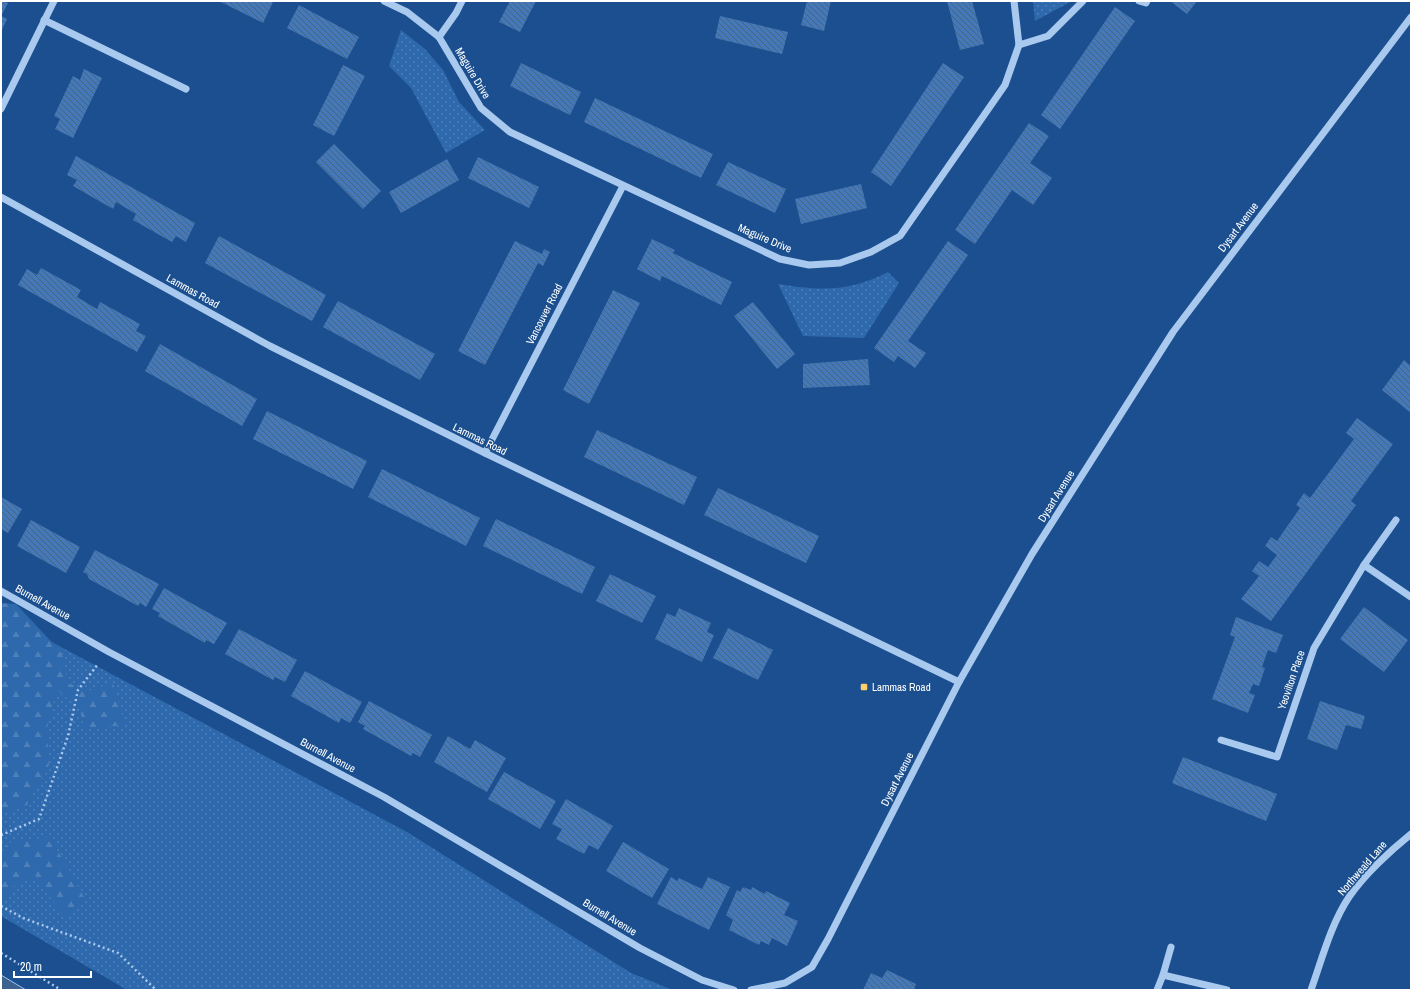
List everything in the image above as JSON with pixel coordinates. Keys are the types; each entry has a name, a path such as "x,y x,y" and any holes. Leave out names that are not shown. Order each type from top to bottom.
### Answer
{"street":[{"path":"1,109 54,1"},
{"name":"Maguire Drive","path":"384,1 407,12 439,38 481,108 510,132 780,259 809,265 840,263 871,252 900,236 1005,85 1019,45 1014,1"},
{"path":"439,38 456,13 462,1"},
{"path":"1019,45 1048,36 1083,1"},
{"path":"1139,1 1146,3 1147,1"},
{"name":"Dysart Avenue","path":"752,990 785,983 812,967 832,932 960,682 1032,554 1173,332 1411,17"},
{"path":"44,20 186,89"},
{"name":"Vancouver Road","path":"484,453 623,186"},
{"name":"Lammas Road","path":"1,197 270,346 484,453 960,682"},
{"name":"Yeovilton Place","path":"1221,740 1277,756 1314,648 1364,565 1396,520"},
{"path":"1364,565 1411,597"},
{"name":"Burnell Avenue","path":"1,591 109,652 384,797 640,948 702,980 734,990"},
{"name":"Northweald Lane","path":"1311,990 1335,924 1349,896 1391,850 1411,834"},
{"path":"1157,990 1163,975 1170,947"},
{"path":"1163,975 1227,990"}],"path":[{"path":"1,836 39,819 68,736 78,690 109,652"},
{"path":"1,906 23,918 118,953 156,990"},
{"path":"1,953 61,990"}],"green space":[{"path":"1033,1 1072,1 1035,21"},
{"path":"401,30 425,49 443,70 459,102 485,130 446,153 411,88 389,66"},
{"path":"888,272 899,283 864,338 803,336 778,284 821,289 834,288 874,279"},
{"path":"1,603 16,604 62,653 68,683 87,691 113,683 125,725 84,729 80,709 57,690 47,728 49,765 27,805 1,815"},
{"path":"1,617 33,632 407,832 631,973 673,990 127,990 1,916"},
{"path":"50,837 85,899 65,919 36,876 14,886 4,900 1,898 1,855 10,842"}],"shaded area":[{"path":"1,975 26,990 1,990"}],"building":[{"path":"1,1 8,3 1,16"},
{"path":"219,1 271,1 273,2 263,23"},
{"path":"510,1 536,1 520,32 499,22"},
{"path":"807,1 831,1 824,31 801,25"},
{"path":"947,1 972,1 984,44 960,50"},
{"path":"1170,1 1197,1 1187,14"},
{"path":"299,5 359,37 347,59 287,28"},
{"path":"1115,7 1135,21 1060,129 1041,115"},
{"path":"1,16 7,19 1,32"},
{"path":"720,16 788,32 782,54 715,38"},
{"path":"521,63 581,92 570,115 510,86"},
{"path":"943,63 964,77 891,186 871,172"},
{"path":"343,65 365,76 334,136 313,125"},
{"path":"84,69 102,78 73,138 55,129 60,119 54,116 73,76 80,80"},
{"path":"595,98 713,154 701,178 584,122"},
{"path":"1029,123 1049,136 1030,163 1052,178 1033,205 1012,190 975,244 955,230"},
{"path":"334,144 381,191 363,209 316,162"},
{"path":"76,156 195,223 186,242 176,236 172,242 133,220 136,214 116,202 113,209 73,186 77,180 67,175"},
{"path":"478,157 539,187 529,208 468,178"},
{"path":"447,159 459,180 401,213 389,192"},
{"path":"728,162 786,189 775,213 716,185"},
{"path":"861,184 867,208 801,224 795,199"},
{"path":"219,236 326,295 312,321 205,263"},
{"path":"652,239 675,250 673,253 732,282 721,305 662,276 660,281 637,269"},
{"path":"515,241 542,254 544,249 550,252 543,266 538,263 485,365 458,351"},
{"path":"948,241 968,255 908,341 926,353 915,368 898,356 894,362 874,348"},
{"path":"41,268 81,290 77,297 97,309 100,302 140,324 136,331 146,336 137,352 18,285 27,269 37,275"},
{"path":"613,290 640,303 589,404 563,390"},
{"path":"338,301 435,354 420,380 323,327"},
{"path":"753,302 795,354 777,369 734,316"},
{"path":"160,344 257,399 242,426 145,371"},
{"path":"868,359 870,385 803,388 803,364"},
{"path":"1404,360 1411,366 1411,413 1382,390"},
{"path":"267,411 367,461 353,489 253,439"},
{"path":"1357,418 1393,444 1351,501 1356,505 1271,621 1241,599 1259,576 1252,571 1259,561 1268,567 1277,555 1265,546 1271,537 1277,541 1300,508 1296,505 1304,493 1310,498 1354,439 1346,433"},
{"path":"597,430 697,477 684,505 584,457"},
{"path":"382,469 480,518 466,546 368,497"},
{"path":"718,488 819,536 806,563 704,515"},
{"path":"1,497 22,509 8,533 1,529"},
{"path":"496,519 595,567 582,594 483,546"},
{"path":"31,520 80,547 66,573 17,546"},
{"path":"95,550 159,584 146,607 140,603 138,606 89,579 87,574 83,572"},
{"path":"610,574 656,596 642,623 596,601"},
{"path":"164,588 227,623 214,644 206,640 205,643 158,616 160,613 152,609"},
{"path":"1364,607 1408,640 1384,672 1340,639"},
{"path":"679,608 711,623 707,632 714,635 702,662 655,639 667,613 675,617"},
{"path":"1236,617 1283,635 1276,653 1268,650 1262,667 1265,668 1259,686 1253,684 1249,693 1255,695 1248,713 1212,699 1235,637 1230,635"},
{"path":"728,628 773,650 758,680 713,658"},
{"path":"239,629 297,660 285,682 275,677 273,680 225,654"},
{"path":"305,671 362,702 350,723 341,718 339,723 291,696"},
{"path":"369,701 432,735 420,757 413,753 411,756 363,729 365,726 358,722"},
{"path":"1320,701 1365,716 1361,729 1346,725 1337,750 1307,739"},
{"path":"448,736 470,749 475,740 506,758 487,792 434,762"},
{"path":"1183,757 1277,794 1266,821 1172,783"},
{"path":"504,772 556,801 540,829 488,799"},
{"path":"566,799 613,826 598,850 589,845 584,854 556,839 562,829 552,824"},
{"path":"623,842 669,869 652,898 606,871"},
{"path":"671,877 677,881 679,878 702,889 708,877 730,887 709,930 657,904"},
{"path":"743,887 751,890 752,887 765,894 766,891 790,903 784,915 798,921 787,946 772,938 769,945 761,941 759,945 729,930 733,920 726,915 737,890 740,892"},
{"path":"887,970 916,984 914,990 863,990 871,973 882,978"}],"place":[{"name":"Lammas Road","path":"864,687"}]}
